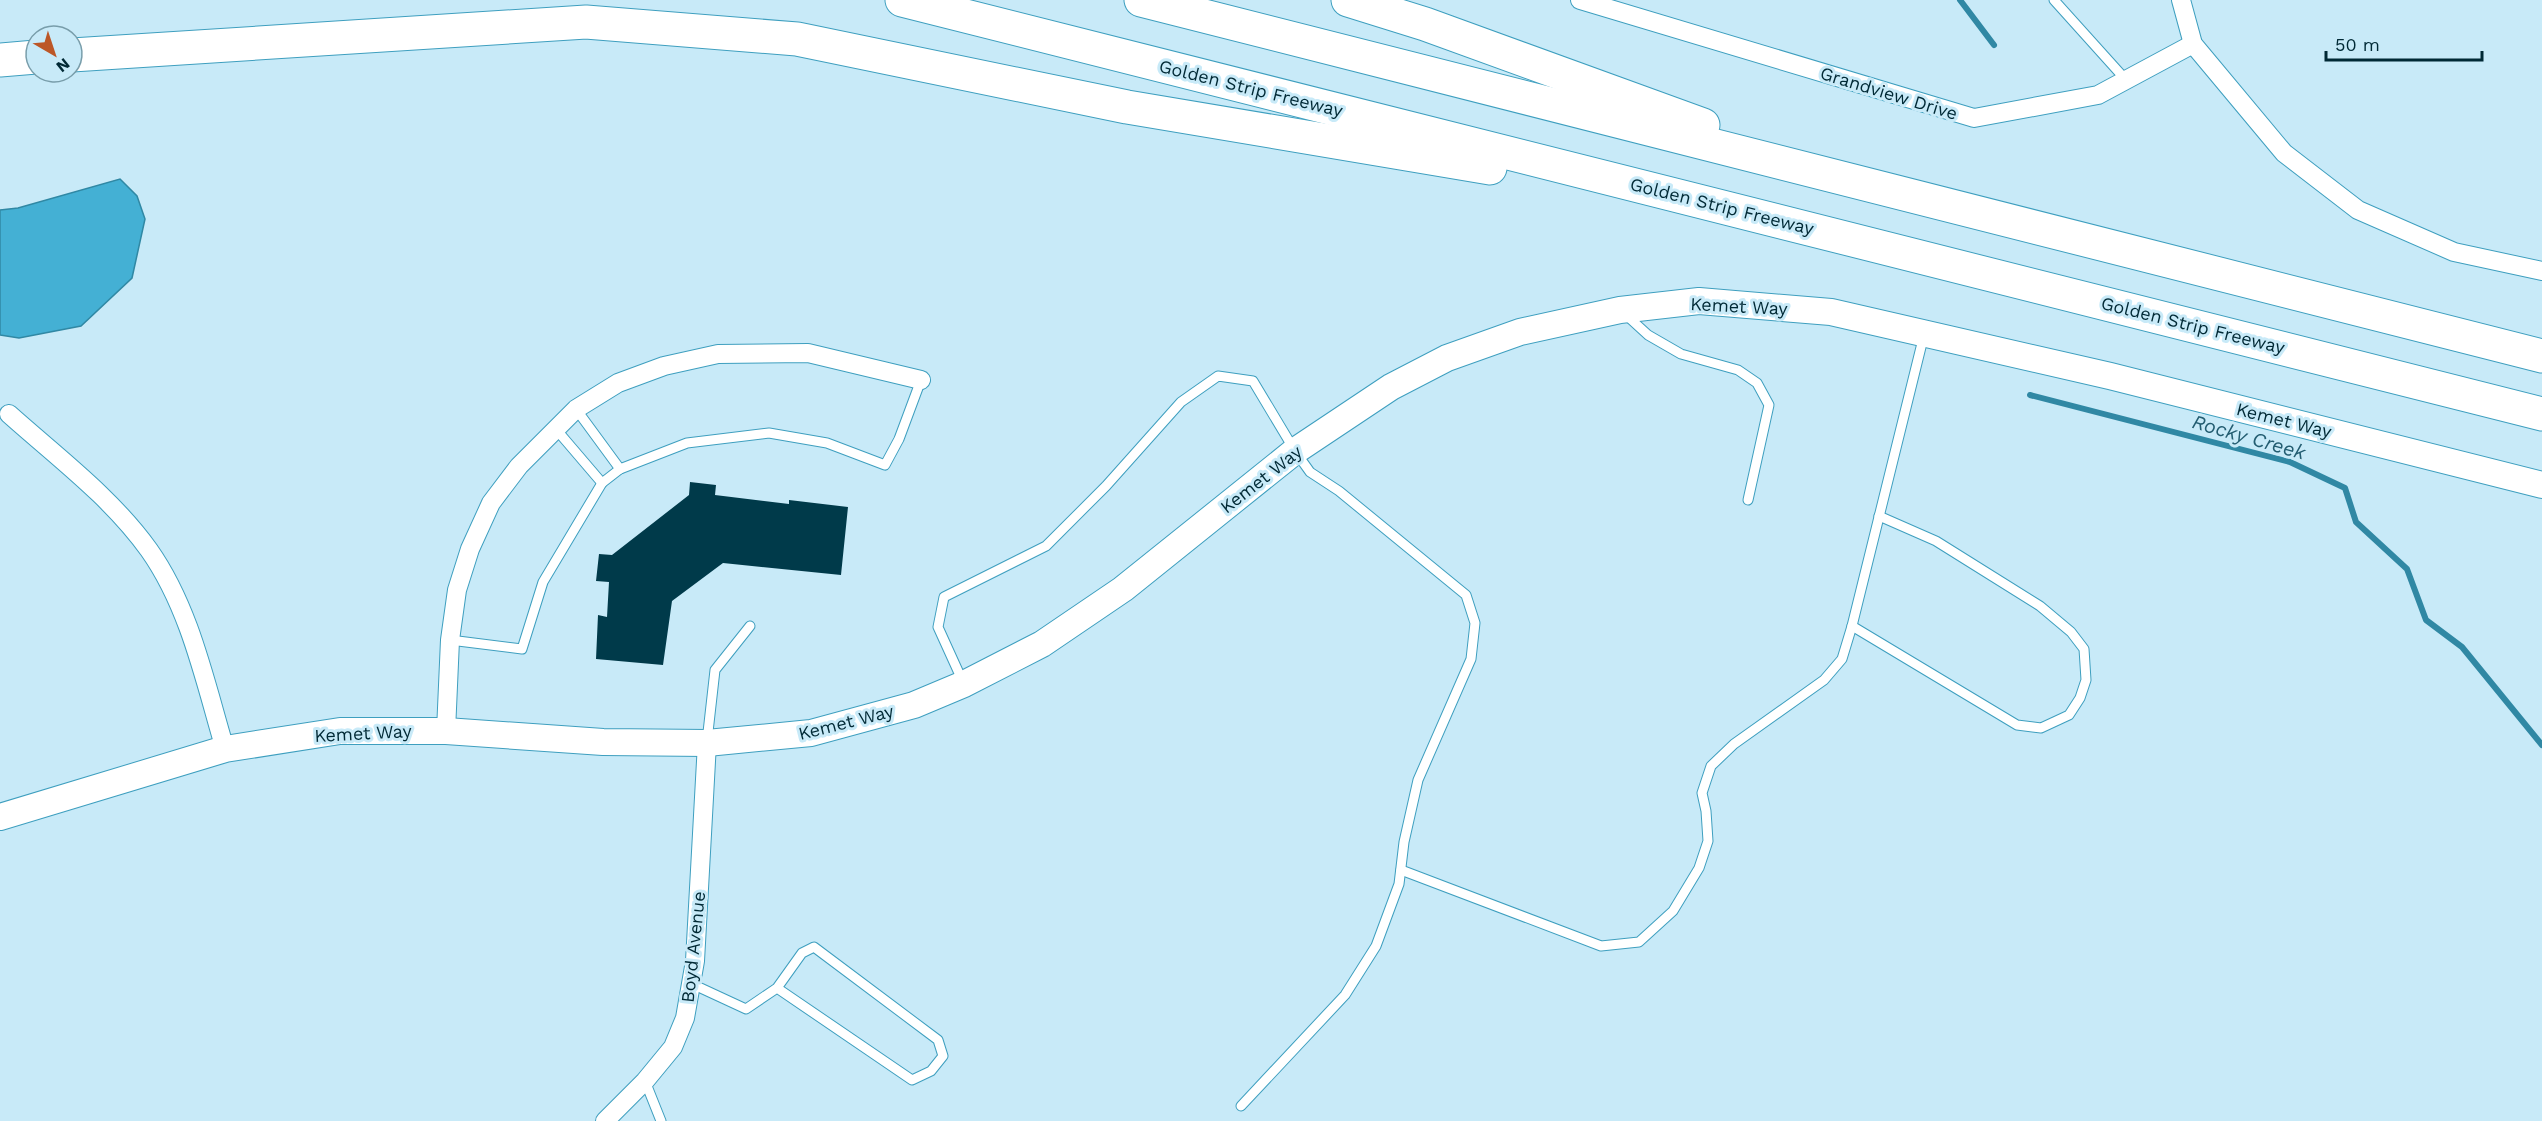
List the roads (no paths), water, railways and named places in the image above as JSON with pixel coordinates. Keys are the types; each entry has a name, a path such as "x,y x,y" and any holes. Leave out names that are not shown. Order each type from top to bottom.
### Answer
{"highway":[{"name":"Golden Strip Freeway","path":"902,0 2542,414"},
{"path":"1141,0 2542,356"},
{"path":"1348,0 1425,24 1882,190"},
{"path":"84,54 586,22 797,39 1127,106 1738,210"},
{"path":"0,60 24,58"}],"street":[{"name":"Grandview Drive","path":"1580,0 1974,118 2098,95 2193,44"},
{"path":"2181,0 2193,44 2284,153 2358,210 2454,252 2542,271"},
{"name":"Kemet Way","path":"0,817 141,772 225,749 340,731 446,731 603,742 707,743 811,733 914,705 964,684 1042,644 1123,590 1295,451 1391,387 1447,358 1520,332 1620,310 1699,301 1831,312 2110,376 2542,485"},
{"path":"446,731 450,640 457,590 470,549 491,503 519,466 576,409 618,383 664,366 717,354 808,353 921,380"},
{"path":"9,414 108,501 149,550 180,604 225,749"},
{"name":"Boyd Avenue","path":"605,1121 645,1081 673,1047 686,1018 698,927 707,743"}],"lane":[{"path":"2054,0 2126,80"},
{"path":"1620,310 1648,335 1682,354 1738,370 1757,383 1769,405 1749,500"},
{"path":"1401,870 1601,946 1639,942 1673,911 1699,868 1708,842 1702,794 1711,766 1734,744 1824,680 1842,659 1925,333"},
{"path":"964,684 938,627 944,597 1046,546 1106,486 1181,402 1218,376 1253,381 1310,472 1339,491 1466,595 1475,623 1472,659 1418,780 1404,842 1400,884 1376,946 1345,995 1241,1106"},
{"path":"450,640 522,649 543,582 602,483 620,469 687,442 769,433 826,443 885,465 899,439 921,380"},
{"path":"576,409 620,469"},
{"path":"555,428 602,483"},
{"path":"1852,626 2017,724 2041,728 2069,716 2080,698 2086,680 2084,649 2071,632 2040,606 1936,541 1879,516"},
{"path":"707,743 715,670 750,626"},
{"path":"692,984 746,1009 777,988 802,953 814,947 939,1040 943,1056 931,1071 912,1080 777,988"},
{"path":"645,1081 661,1121"}],"water":[{"path":"120,179 137,196 145,219 132,278 81,326 19,338 0,335 0,210 18,208"}],"waterway":[{"name":"Rocky Creek","path":"1960,0 1994,45"},
{"name":"Rocky Creek","path":"2030,395 2290,462 2345,488 2356,522 2407,569 2426,620 2462,647 2542,745"}]}
